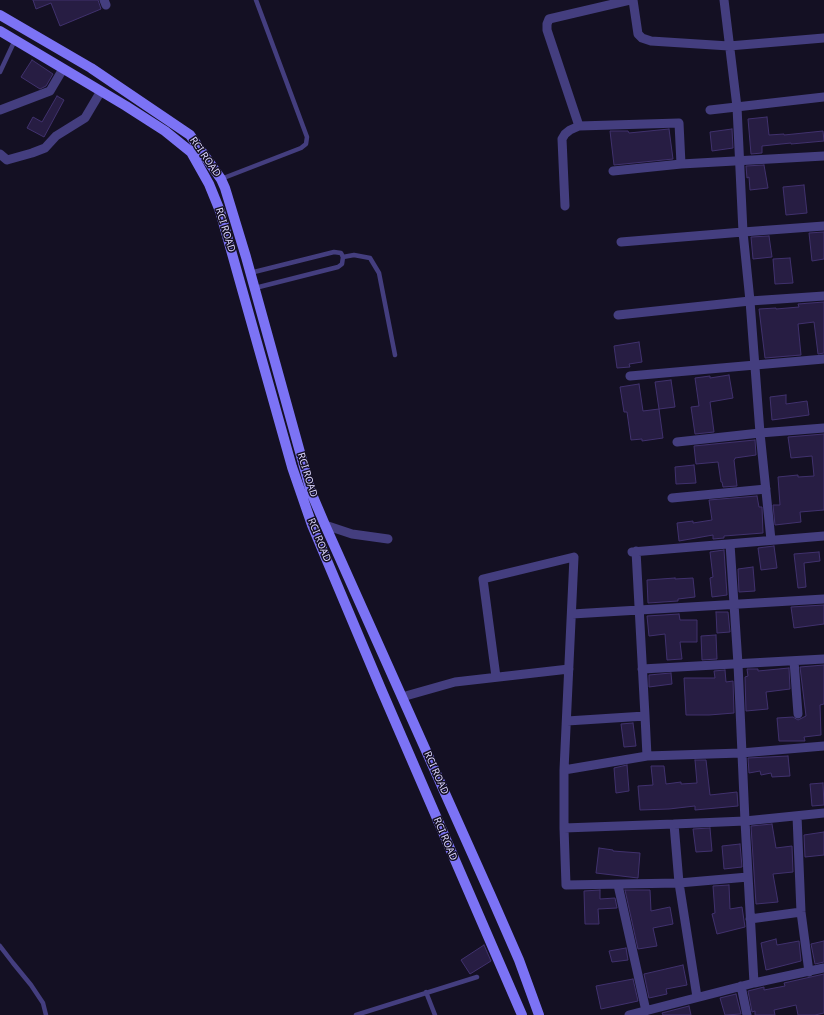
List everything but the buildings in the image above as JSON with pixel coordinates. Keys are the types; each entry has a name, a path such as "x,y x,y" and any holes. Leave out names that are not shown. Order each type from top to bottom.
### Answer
{"main road":[{"name":"RCI ROAD","path":"0,15 91,68 190,135 221,179 255,288 311,492 519,960 539,1015"},
{"name":"RCI ROAD","path":"0,31 101,91 164,131 191,152 209,184 220,211 292,467 312,525 522,1015"},
{"path":"268,382 280,379"},
{"path":"407,749 422,741"}],"street":[{"path":"579,126 547,30 546,24 549,20 632,0 638,34 642,38 651,41 729,46 824,38"},
{"path":"724,0 737,107 743,232 760,433 771,540"},
{"path":"0,110 50,91 63,69"},
{"path":"0,154 7,160 45,148 56,136 85,118 101,91"},
{"path":"710,110 824,97"},
{"path":"565,206 562,139 570,130 579,126 679,123 681,164"},
{"path":"613,171 681,164 824,156"},
{"path":"621,242 824,226"},
{"path":"618,315 750,301 824,296"},
{"path":"630,376 824,359"},
{"path":"677,442 824,428"},
{"path":"672,498 766,489"},
{"path":"325,525 352,534 388,539"},
{"path":"647,756 634,551 824,536"},
{"path":"730,544 738,664 754,983"},
{"path":"496,677 483,579 574,557 564,770 566,885 679,883 748,877"},
{"path":"572,614 824,599"},
{"path":"642,670 824,659"},
{"path":"794,661 798,714"},
{"path":"402,697 455,682 569,669"},
{"path":"567,721 645,716"},
{"path":"564,770 647,756 742,753 824,746"},
{"path":"564,828 745,820 824,813"},
{"path":"797,816 801,912 809,972"},
{"path":"674,824 679,883 697,997"},
{"path":"618,885 646,1011"},
{"path":"750,919 801,912"},
{"path":"630,1015 741,986 824,968"},
{"path":"741,986 747,1015"}],"lane":[{"path":"221,179 301,148 306,144 307,137 256,0"},
{"path":"0,72 15,40"},
{"path":"250,273 334,252 341,253 344,257"},
{"path":"344,257 354,255 370,258 379,273 395,355"},
{"path":"255,288 338,267 342,264 344,257"},
{"path":"0,946 31,985 43,1003 46,1015"},
{"path":"356,1015 477,977"},
{"path":"426,992 435,1015"}]}
